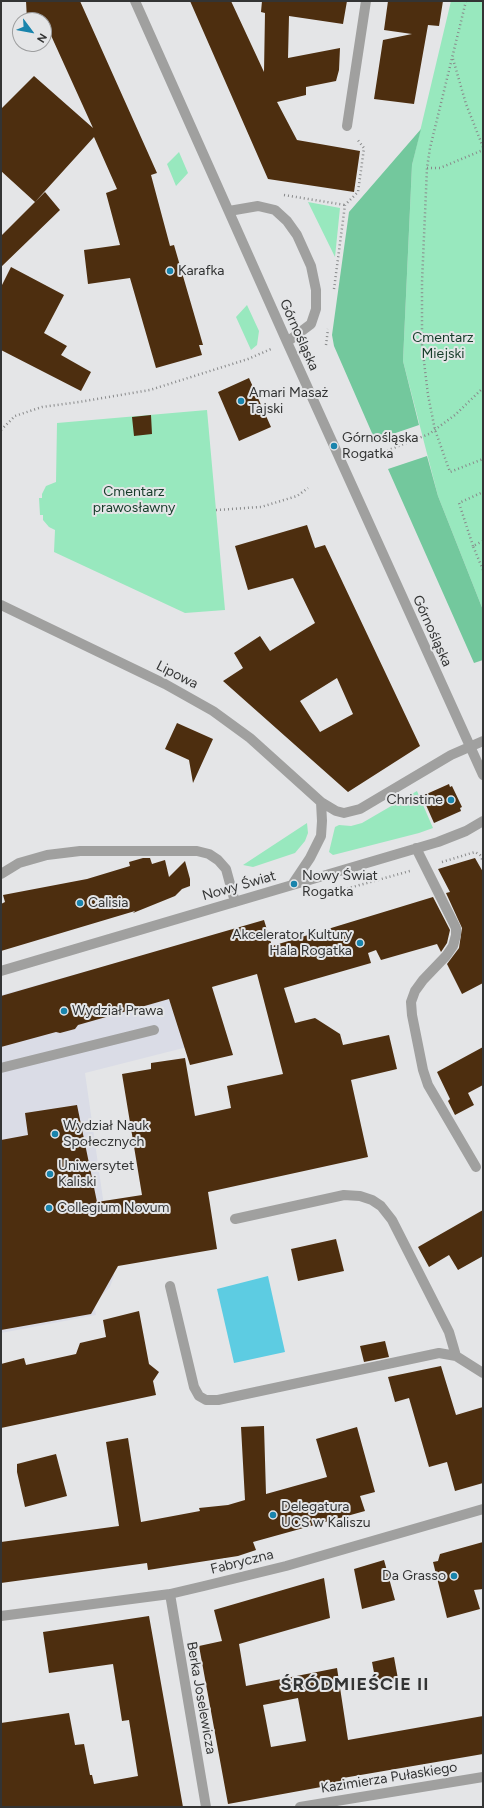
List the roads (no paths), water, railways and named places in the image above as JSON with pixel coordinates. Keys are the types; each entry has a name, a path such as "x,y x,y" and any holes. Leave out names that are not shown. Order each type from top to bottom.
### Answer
{"street":[{"name":"Górnośląska","path":"135,1 287,342 483,775"},
{"path":"347,126 366,1"},
{"path":"229,211 258,206 275,210 287,221 297,234 311,266 316,290 316,309 311,324 287,342"},
{"name":"Lipowa","path":"1,604 165,684 213,711 250,738 321,802"},
{"path":"321,802 332,810 344,813 360,809 434,765 483,740"},
{"path":"292,885 310,858 321,836 321,802"},
{"name":"Nowy Świat","path":"1,971 452,837 483,822"},
{"path":"416,848 456,928 456,935 453,946 446,956 423,980 415,991 411,1002 412,1015 423,1070 428,1085 476,1167"},
{"path":"1,874 19,863 46,855 80,851 197,851 209,854 218,860 226,869 235,902"},
{"path":"1,1068 154,1030"},
{"path":"235,1219 344,1195 360,1196 372,1200 381,1206 392,1220 449,1332 456,1356"},
{"path":"170,1286 194,1387 199,1396 206,1400 218,1400 439,1353 456,1356 483,1373"},
{"name":"Fabryczna","path":"1,1616 170,1594 286,1566 483,1509"},
{"name":"Berka Joselewicza","path":"170,1594 206,1807"},
{"name":"Kazimierza Pułaskiego","path":"300,1807 341,1804 483,1776"}],"water":[{"path":"268,1276 285,1352 234,1363 217,1289"}],"place":[{"name":"Karafka","path":"170,271"},
{"name":"Amari Masaż Tajski","path":"241,401"},
{"name":"Górnośląska Rogatka","path":"334,446"},
{"name":"Christine","path":"451,800"},
{"name":"Nowy Świat Rogatka","path":"294,884"},
{"name":"Calisia","path":"80,903"},
{"name":"Akcelerator Kultury Hala Rogatka","path":"360,943"},
{"name":"Wydział Prawa","path":"64,1011"},
{"name":"Wydział Nauk Społecznych","path":"55,1134"},
{"name":"Uniwersytet Kaliski","path":"50,1174"},
{"name":"Collegium Novum","path":"49,1208"},
{"name":"Delegatura UCS w Kaliszu","path":"273,1515"},
{"name":"Da Grasso","path":"454,1576"}],"district":[{"name":"ŚRÓDMIEŚCIE II","path":"355,1685"}],"park label":[{"name":"Cmentarz Miejski","path":"443,346"},
{"name":"Cmentarz prawosławny","path":"134,500"}]}
